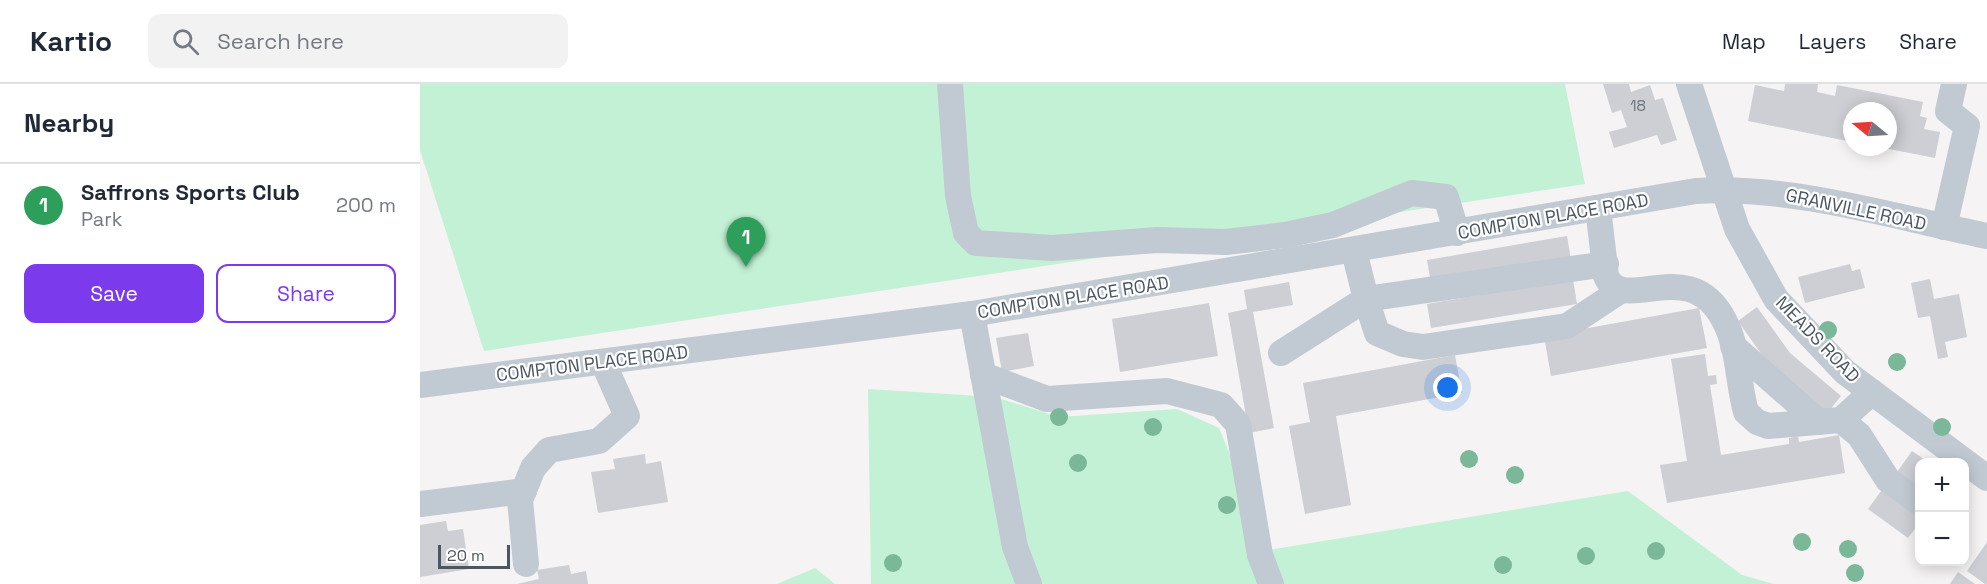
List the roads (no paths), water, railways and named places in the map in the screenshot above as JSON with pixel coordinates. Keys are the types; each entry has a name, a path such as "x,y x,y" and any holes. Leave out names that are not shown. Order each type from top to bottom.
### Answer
{"street":[{"path":"950,84 958,196 966,233 976,243 1065,248 1157,240 1226,242 1285,235 1334,225 1412,193 1446,197 1457,233"},
{"name":"MEADS ROAD","path":"1689,84 1737,229 1776,299 1845,372 1987,478"},
{"path":"1944,227 1967,126 1948,111 1954,84"},
{"name":"COMPTON PLACE ROAD","path":"420,385 972,314 1354,251 1696,191 1724,190"},
{"name":"GRANVILLE ROAD","path":"1724,190 1778,193 1987,237"},
{"path":"1598,208 1606,276 1610,285 1620,291 1634,292 1664,285 1684,286 1701,292 1725,323 1733,346 1746,412 1751,417 1768,426 1830,421 1872,392"},
{"path":"1354,251 1377,333 1403,344 1423,347 1567,326 1620,291"},
{"path":"1281,353 1366,299 1606,264"},
{"path":"972,314 1015,547 1029,584"},
{"path":"1733,346 1830,421 1858,435 1888,480 1915,499"},
{"path":"526,564 520,500 533,468 549,450 599,441 627,416 603,362"},
{"path":"983,375 1047,399 1167,391 1221,405 1238,424 1260,555 1271,584"},
{"path":"420,504 524,491"}],"place":[{"name":"Saffrons Sports Club","path":"746,267"}]}
